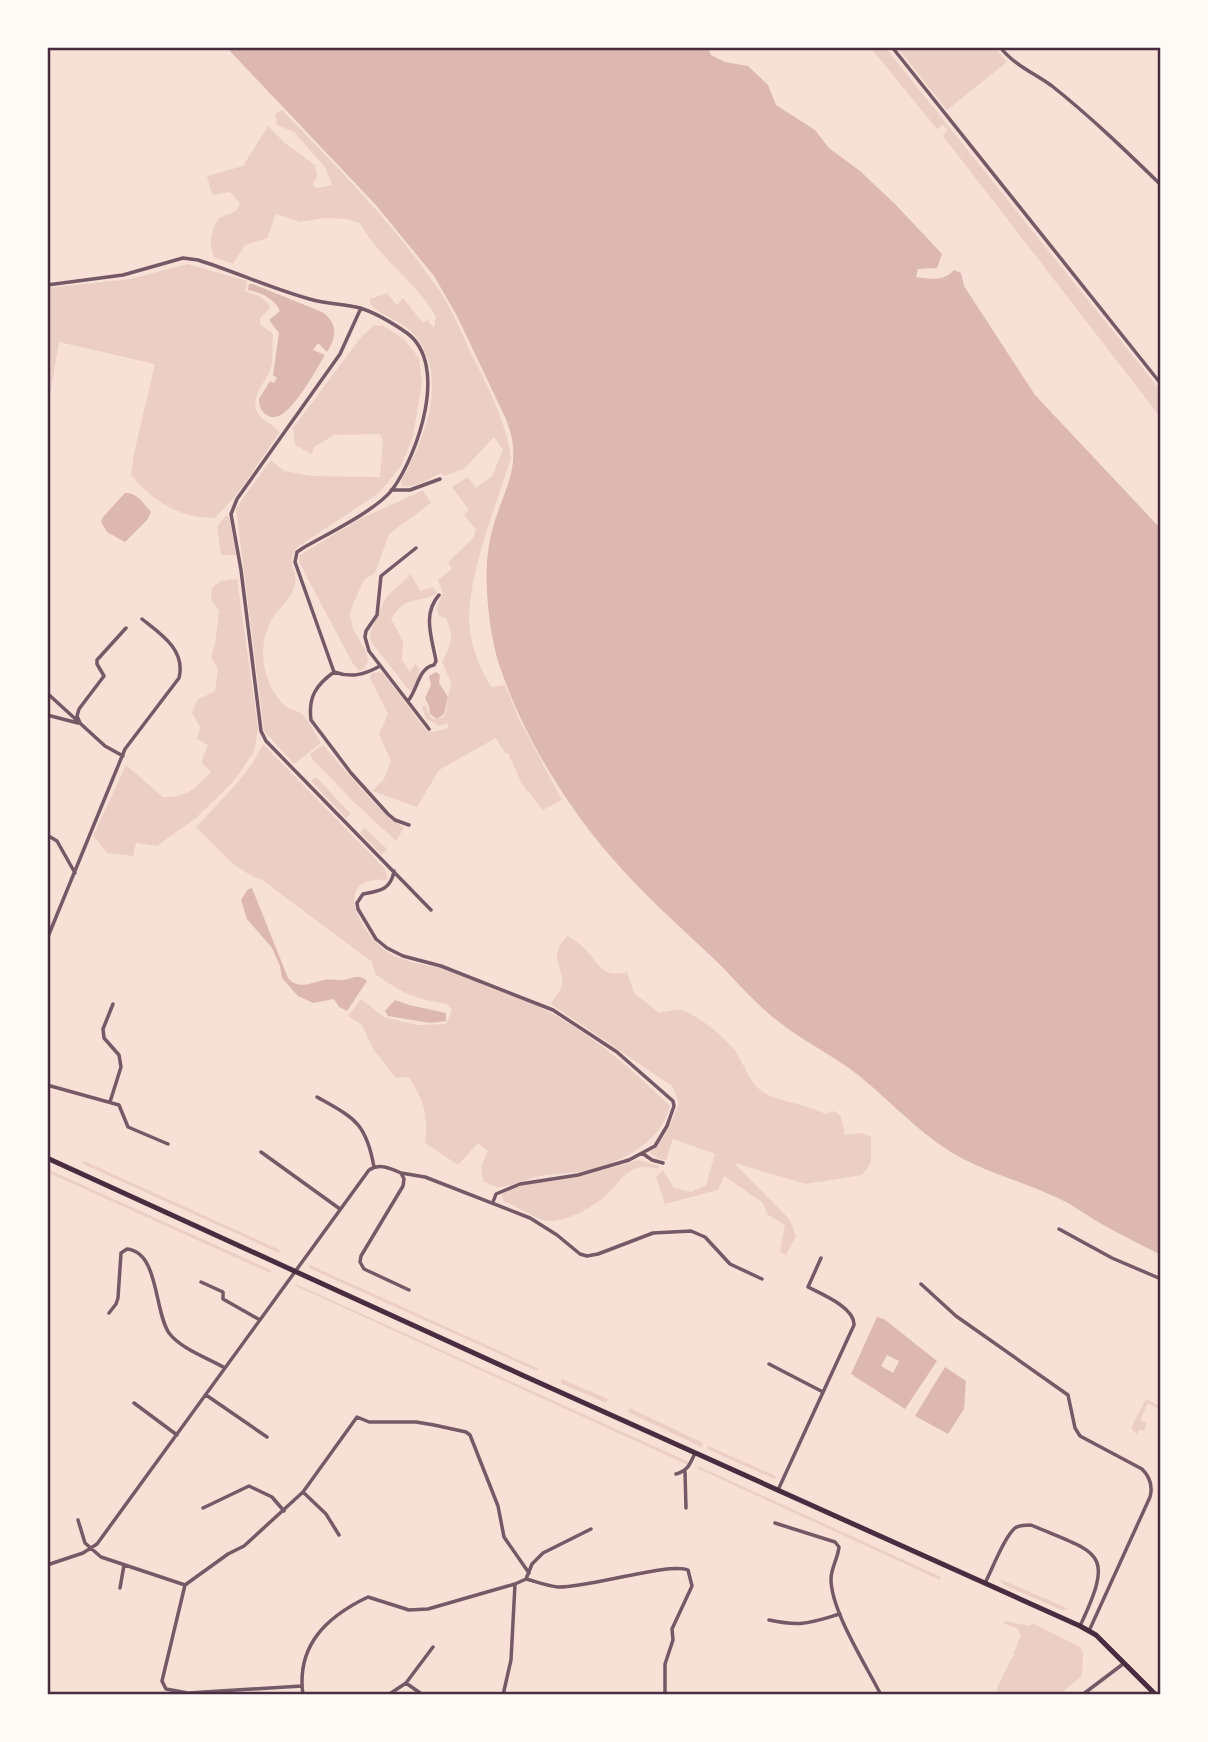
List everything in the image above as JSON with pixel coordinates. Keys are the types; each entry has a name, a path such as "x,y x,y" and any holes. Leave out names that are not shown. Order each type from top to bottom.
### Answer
{"main road":[{"path":"47,1158 1080,1626 1089,1631 1156,1695"}],"street":[{"path":"891,47 1161,384"},
{"path":"1000,47 1007,56 1050,85 1089,117 1161,185"},
{"path":"47,285 123,275 183,258 217,266 312,300 361,308 410,335 428,373 427,397 419,437 412,455 391,490 366,511 303,548 295,557 334,673"},
{"path":"361,308 340,354 237,499 231,514 261,731 266,741 431,910"},
{"path":"391,490 410,490 440,479"},
{"path":"416,548 380,579 377,615 365,637 369,652 429,729"},
{"path":"408,701 415,693 421,672 436,661 428,617 429,607 439,595"},
{"path":"47,939 131,740 179,678 179,657 169,641 142,619"},
{"path":"80,723 77,716 79,709 104,676 97,660 126,628"},
{"path":"380,666 355,676 334,673 316,687 312,695 311,720 388,814 402,823 410,824"},
{"path":"47,693 106,746 123,756"},
{"path":"47,715 80,723"},
{"path":"47,835 57,841 75,873"},
{"path":"394,872 393,880 387,887 381,891 363,894 357,903 376,939 403,956 441,966 553,1010 624,1058 673,1101 674,1106 667,1126 655,1146 629,1160 578,1175 520,1184 496,1194 493,1202"},
{"path":"110,1102 121,1067 119,1055 104,1038 103,1029 113,1004"},
{"path":"47,1085 119,1105 128,1127 168,1144"},
{"path":"317,1097 349,1116 362,1128 367,1136 374,1167"},
{"path":"261,1152 340,1209"},
{"path":"642,1153 663,1163"},
{"path":"47,1565 91,1550 97,1544 295,1270 369,1170 374,1167 380,1165 401,1173 425,1177 493,1202 530,1218 557,1234 580,1254 587,1256 653,1233 691,1231 705,1237 730,1264 762,1279"},
{"path":"401,1173 403,1186 360,1262 365,1269 410,1290"},
{"path":"1059,1229 1112,1258 1161,1279"},
{"path":"109,1313 118,1298 121,1254 127,1248 137,1251 148,1266 164,1323 170,1333 180,1342 225,1368"},
{"path":"778,1490 855,1320 837,1302 808,1287 821,1258"},
{"path":"201,1282 223,1292 223,1299 260,1320"},
{"path":"921,1284 956,1316 1069,1395 1074,1422 1080,1436 1142,1469 1148,1475 1152,1489 1150,1497 1089,1631"},
{"path":"769,1364 823,1392"},
{"path":"206,1395 267,1437"},
{"path":"134,1403 177,1435"},
{"path":"302,1686 176,1693 163,1687 163,1674 185,1586 228,1554 244,1546 284,1511 303,1492 357,1417 369,1422 416,1422 466,1432 478,1451 498,1506 504,1537 529,1573"},
{"path":"686,1508 685,1472 695,1453"},
{"path":"676,1474 685,1472"},
{"path":"202,1508 249,1486 272,1497 284,1511"},
{"path":"303,1492 326,1514 339,1535"},
{"path":"78,1520 85,1543 101,1557 185,1586"},
{"path":"775,1523 835,1542 839,1547 831,1576 840,1614 881,1695"},
{"path":"985,1584 1009,1536 1015,1528 1023,1525 1031,1525 1089,1550 1098,1562 1100,1570 1098,1583 1080,1626"},
{"path":"526,1579 536,1558 550,1547 591,1529"},
{"path":"121,1588 124,1565"},
{"path":"303,1695 303,1664 310,1643 339,1614 362,1600 373,1598 409,1610 428,1609 526,1579 559,1587 676,1568 688,1570 692,1586 673,1625 673,1640 666,1655 665,1695"},
{"path":"503,1695 512,1660 515,1584"},
{"path":"769,1620 805,1625 840,1614"},
{"path":"388,1695 406,1683 433,1647"},
{"path":"1082,1695 1123,1664"},
{"path":"406,1683 423,1695"}],"shaded area":[{"path":"226,47 711,47 711,55 725,62 748,66 768,85 776,105 815,130 829,148 860,171 942,254 937,268 918,269 916,277 941,278 954,270 961,273 964,286 1035,395 1161,529 1161,1255 1101,1224 1063,1200 977,1166 938,1144 857,1074 770,1015 648,896 595,838 562,792 533,743 509,692 493,639 488,606 487,559 493,527 512,468 511,436 505,417 456,314 434,276 375,204"},
{"path":"870,47 885,47 1161,391 1161,418 943,136 948,130 943,125 937,129"},
{"path":"897,47 995,47 1007,62 947,110"},
{"path":"282,110 367,200 426,271 452,312 502,421 511,458 476,568 469,612 470,631 478,660 491,687 505,685 519,719 562,800 543,810 522,784 508,753 505,753 496,738 439,770 417,807 372,791 384,779 391,761 379,734 388,714 370,678 372,673 382,672 426,730 433,732 449,728 447,723 440,726 426,719 422,706 427,706 433,718 445,716 451,682 442,662 451,636 446,618 439,616 437,608 443,592 438,580 452,569 448,562 473,538 476,530 464,515 469,510 452,487 468,477 476,488 492,476 503,450 494,437 464,469 445,476 441,473 417,484 402,486 401,481 418,446 430,408 431,369 425,351 414,334 380,312 370,304 370,299 387,293 397,305 403,298 423,323 427,320 434,327 436,317 419,292 378,249 360,223 325,218 300,222 276,214 267,238 245,245 233,264 214,257 211,241 216,223 219,218 236,211 240,203 230,192 212,195 207,176 243,166 268,126 286,144 315,165 317,176 313,184 316,188 332,185 325,167 294,132 277,125 275,114"},
{"path":"188,264 247,281 245,291 259,296 270,305 260,318 260,324 273,334 271,369 255,401 261,418 279,433 238,493 215,518 202,518 168,507 148,493 131,475 155,364 59,342 47,413 47,288 130,279"},
{"path":"249,284 322,312 331,321 334,330 333,341 327,352 318,343 313,350 325,355 301,393 286,411 278,416 265,414 259,399 270,381 274,383 277,378 273,375 279,333 269,320 280,311 267,297 248,290"},
{"path":"374,325 384,326 404,339 419,358 422,382 413,436 401,466 379,493 296,548 293,554 295,584 291,595 269,625 263,656 267,678 277,697 286,707 303,715 321,743 294,764 264,731 236,508 271,460 284,471 312,476 380,477 383,439 380,434 334,435 314,447 312,454 295,445 293,428 361,337"},
{"path":"423,490 431,503 389,534 375,573 364,580 352,606 350,614 353,629 366,651 368,661 364,669 359,671 299,562 300,555 358,520"},
{"path":"125,493 137,496 151,512 147,520 125,542 107,532 101,522"},
{"path":"226,515 229,517 236,555 221,555 217,527"},
{"path":"411,574 420,591 433,587 437,593 408,602 391,619 403,641 402,660 410,672 415,664 420,669 413,690 409,690 371,642 370,633 386,597"},
{"path":"237,579 258,728 254,752 233,782 196,818 157,846 136,843 133,856 107,853 93,836 126,765 163,797 190,791 211,772 201,762 208,745 197,739 200,727 192,713 197,700 215,691 218,669 211,658 219,611 211,600 212,588 221,581"},
{"path":"436,672 440,675 439,683 448,697 444,714 437,719 430,714 425,698 431,685 429,676"},
{"path":"263,744 385,869 388,880 370,881 359,887 355,896 361,921 378,944 401,959 440,968 520,998 553,1014 600,1045 670,1106 664,1120 646,1143 621,1158 593,1169 545,1175 498,1187 483,1181 481,1167 488,1151 478,1143 458,1165 425,1143 424,1109 409,1077 396,1078 374,1050 362,1025 348,1016 361,999 384,1017 418,1025 446,1024 452,1010 447,1004 409,994 375,974 372,962 262,880 234,864 196,827 242,777"},
{"path":"323,745 371,800 404,828 396,841 313,760 310,754"},
{"path":"316,777 351,814 346,818 311,781"},
{"path":"365,828 387,849 382,855 360,833"},
{"path":"252,888 288,978 292,982 305,985 357,977 367,981 347,1011 339,1007 334,999 313,1003 298,996 282,978 272,948 247,919 241,900 248,889"},
{"path":"568,936 607,972 627,972 634,993 659,1013 681,1010 711,1027 732,1047 752,1081 766,1094 825,1114 834,1111 841,1116 845,1135 860,1133 871,1137 871,1163 862,1175 806,1184 734,1163 790,1220 796,1236 786,1255 780,1252 785,1225 767,1214 763,1203 724,1176 718,1190 665,1204 656,1177 663,1170 674,1188 691,1192 706,1185 715,1154 673,1139 666,1160 658,1159 649,1152 664,1136 679,1103 672,1086 551,1004 562,984 558,949"},
{"path":"395,1000 446,1013 446,1021 430,1023 388,1016 385,1011"},
{"path":"639,1160 659,1166 658,1169 640,1167 633,1170 598,1201 564,1219 539,1219 504,1201 501,1194 520,1185 578,1177"},
{"path":"84,1161 280,1250 279,1253 83,1164"},
{"path":"47,1169 271,1270 270,1273 47,1172"},
{"path":"310,1265 539,1369 537,1371 309,1268"},
{"path":"294,1285 689,1462 688,1465"},
{"path":"877,1317 884,1319 937,1361 905,1409 851,1374","holes":["887,1355 899,1361 893,1373 881,1366"]},
{"path":"945,1367 966,1381 964,1409 948,1434 915,1416"},
{"path":"562,1379 608,1399 606,1403 560,1383"},
{"path":"1146,1399 1161,1407 1161,1410 1148,1403 1140,1420 1147,1423 1144,1431 1139,1429 1137,1434 1131,1428"},
{"path":"630,1408 703,1443 701,1447 628,1412"},
{"path":"708,1446 776,1476 775,1479 707,1449"},
{"path":"698,1466 941,1577 940,1580 697,1468"},
{"path":"1000,1579 1069,1609 1062,1610 1004,1585"},
{"path":"1005,1621 1030,1626 1032,1623 1080,1647 1083,1653 1082,1676 1058,1695 994,1695 999,1691 996,1690 1012,1657 1015,1656 1013,1654 1021,1636 1018,1629 1004,1623"}]}
